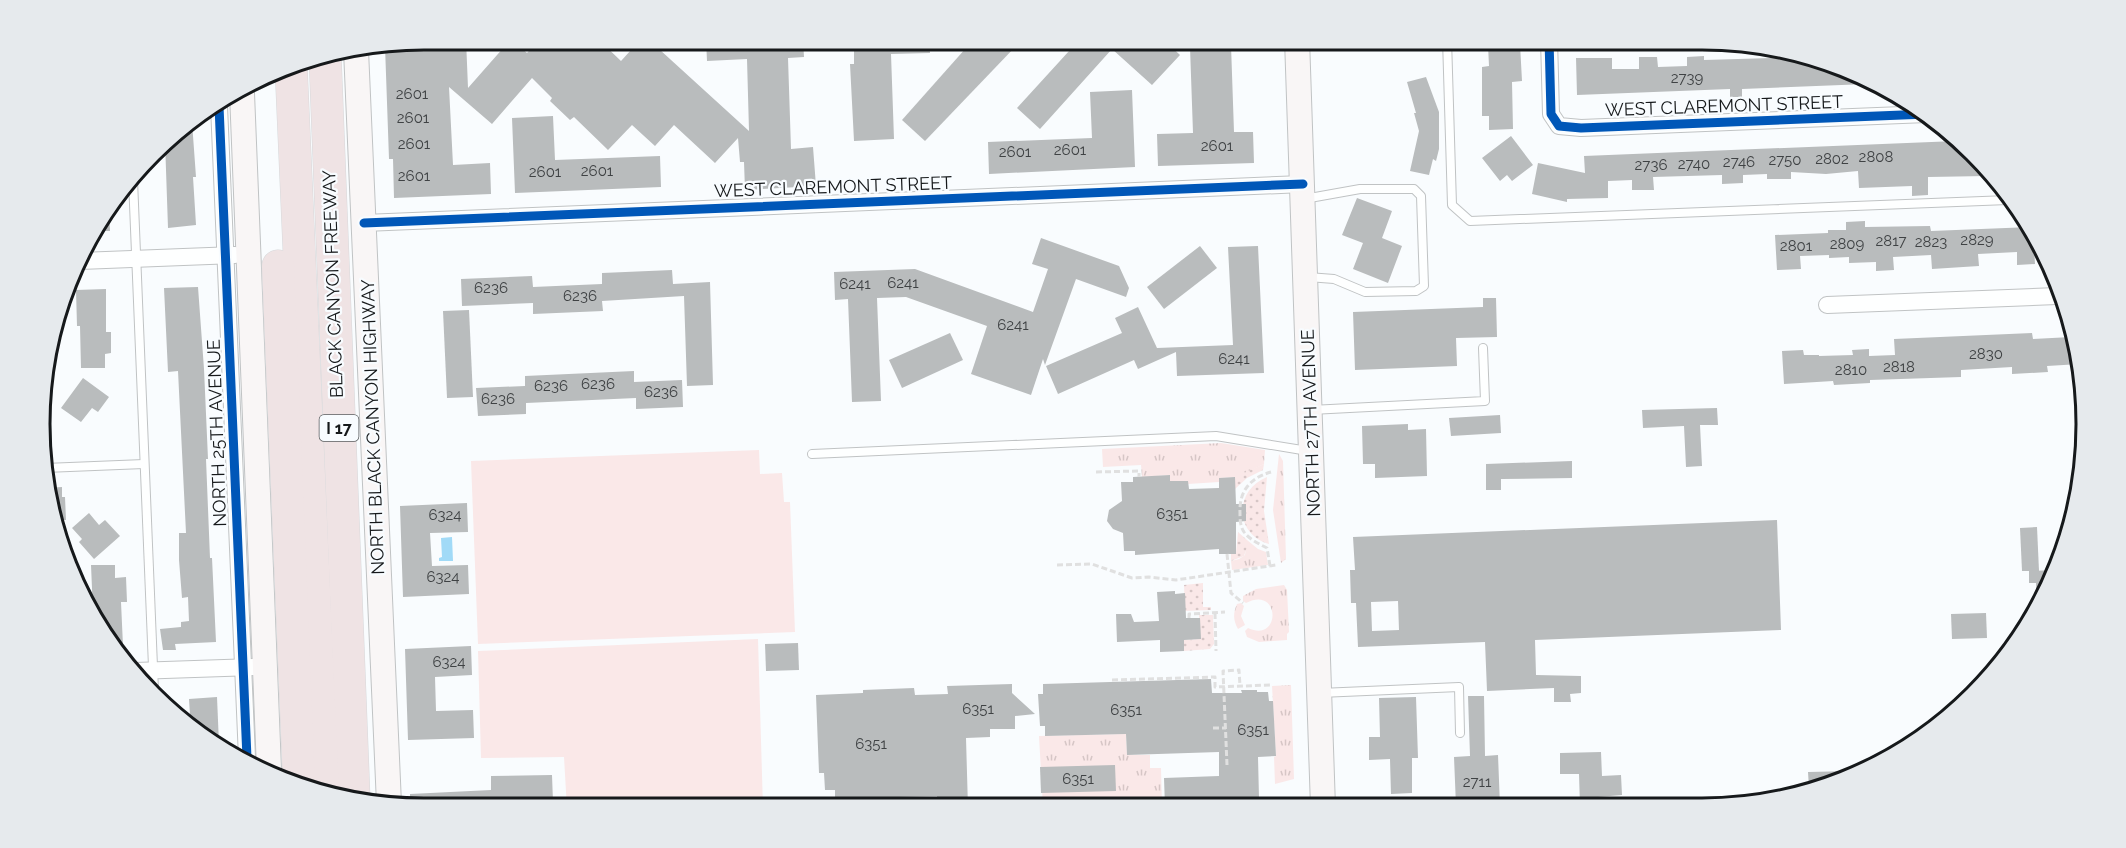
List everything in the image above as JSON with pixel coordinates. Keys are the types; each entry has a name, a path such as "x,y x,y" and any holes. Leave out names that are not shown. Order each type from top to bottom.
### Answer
{"highway":[{"name":"BLACK CANYON FREEWAY","path":"325,63 354,791"},
{"path":"305,69 336,788"},
{"path":"291,74 323,785"},
{"path":"271,82 299,777"}],"main road":[{"name":"NORTH 27TH AVENUE","path":"1297,50 1323,798"},
{"name":"NORTH BLACK CANYON HIGHWAY","path":"356,56 389,797"},
{"path":"242,97 237,255 254,667 268,764"}],"street":[{"name":"WEST CLAREMONT STREET","path":"1549,50 1551,114 1559,126 1581,128 1912,115"},
{"path":"87,261 237,255 220,111"},
{"name":"WEST CLAREMONT STREET","path":"364,223 1303,192"},
{"path":"1827,305 2054,296"},
{"path":"142,671 254,667 247,754"}],"lane":[{"path":"1447,50 1452,205 1470,221 2002,200"},
{"path":"133,188 154,683"},
{"path":"1303,192 1414,189 1421,196 1425,286 1416,291 1365,292 1334,279 1306,276"},
{"path":"1310,410 1485,401 1483,348"},
{"path":"812,454 1216,436 1311,451"},
{"path":"52,468 144,464"},
{"path":"1320,693 1459,687 1460,734"}],"path":[{"path":"1096,472 1138,471 1138,477"},
{"path":"1270,566 1267,548 1252,540 1241,528 1239,501 1242,492 1250,483 1271,471"},
{"path":"1227,554 1231,593 1243,603"},
{"path":"1057,565 1092,564 1132,578 1176,580 1276,566"},
{"path":"1189,618 1189,614 1225,612"},
{"path":"1215,613 1216,651"},
{"path":"1227,765 1223,671 1239,670 1240,686"},
{"path":"1112,680 1215,677 1215,687 1271,685"},
{"path":"1213,728 1226,728"}],"green space":[{"path":"1221,443 1265,450 1264,464 1238,477 1219,478 1219,482 1188,484 1188,481 1170,481 1170,475 1142,477 1141,465 1103,467 1102,449"},
{"path":"759,450 760,474 782,473 784,502 790,502 795,632 478,644 471,461"},
{"path":"1279,454 1283,461 1286,559 1281,563 1273,510"},
{"path":"1264,464 1263,470 1247,478 1235,489 1235,477"},
{"path":"1267,477 1264,511 1269,544 1258,539 1249,531 1242,512 1248,492 1256,483"},
{"path":"1238,532 1247,540 1247,547 1244,556 1231,561 1231,554 1236,553"},
{"path":"1247,540 1266,552 1268,565 1232,570 1231,561 1245,555"},
{"path":"1203,583 1203,607 1211,607 1211,610 1185,611 1184,585"},
{"path":"1284,585 1287,590 1289,632 1287,640 1259,642 1247,637 1245,631 1248,628 1259,631 1267,628 1272,615 1271,607 1266,602 1257,600 1246,603 1243,601 1243,596 1256,589"},
{"path":"1241,603 1244,606 1241,616 1245,625 1238,629 1234,613 1237,604"},
{"path":"1199,615 1213,615 1214,644 1210,649 1184,651 1184,640 1200,639"},
{"path":"758,639 763,798 566,798 564,757 481,758 478,651"},
{"path":"1291,685 1294,779 1275,784 1274,757 1276,756 1272,686"},
{"path":"1126,734 1127,755 1150,755 1150,768 1161,768 1162,798 1042,798 1039,736"}],"water":[{"path":"452,537 453,561 439,561 442,557 441,538"}],"building":[{"path":"466,50 468,88 501,50 524,50 527,53 530,50 610,50 621,61 631,50 660,50 749,131 747,59 707,61 706,50 804,50 804,57 788,58 791,149 813,147 816,186 745,190 744,162 740,162 738,138 715,163 674,125 655,146 632,125 608,150 574,117 570,120 550,101 552,98 532,78 492,124 449,87 453,165 490,163 491,194 394,198 393,159 389,159 385,52"},
{"path":"854,50 930,50 930,53 891,54 894,139 854,141 850,64 854,64"},
{"path":"964,50 1012,50 925,141 902,120"},
{"path":"1070,50 1111,50 1040,129 1017,108"},
{"path":"1113,50 1175,50 1180,55 1152,85"},
{"path":"1190,50 1231,50 1234,132 1253,132 1254,163 1158,166 1157,134 1193,133"},
{"path":"1488,50 1520,50 1522,81 1512,82 1513,129 1489,130 1489,116 1482,116 1482,67 1489,66"},
{"path":"1704,56 1704,60 1779,58 1822,69 1859,84 1742,89 1742,97 1730,97 1730,89 1577,95 1576,58 1612,58 1612,69 1639,69 1639,57 1657,57 1658,67 1687,66 1687,57"},
{"path":"1426,77 1439,112 1439,149 1436,161 1433,159 1429,175 1410,171 1419,131 1407,82"},
{"path":"1132,90 1135,167 989,174 988,142 1092,138 1090,92"},
{"path":"553,116 555,160 660,156 661,187 515,193 512,118"},
{"path":"193,130 196,225 168,228 165,153"},
{"path":"1511,136 1533,165 1512,181 1507,175 1500,181 1482,158"},
{"path":"1948,141 1983,176 1928,177 1928,195 1912,196 1912,186 1859,188 1858,171 1826,174 1791,172 1791,179 1767,179 1767,174 1743,175 1743,183 1722,184 1722,175 1653,177 1654,190 1632,190 1632,180 1608,181 1608,198 1567,199 1567,202 1532,194 1538,163 1585,173 1584,156"},
{"path":"1357,198 1392,211 1382,238 1402,246 1388,283 1353,269 1363,243 1342,235"},
{"path":"1865,221 1865,227 1930,226 1931,231 2020,227 2034,252 2035,264 2017,265 2017,252 1978,254 1979,266 1932,269 1931,255 1893,257 1894,270 1876,271 1876,262 1849,263 1849,257 1829,258 1829,255 1800,256 1801,269 1777,270 1775,235 1846,230 1846,222"},
{"path":"110,222 110,231 104,231"},
{"path":"1041,238 1119,266 1129,288 1126,297 1076,279 1045,365 1043,359 1031,395 971,374 987,326 906,297 877,298 881,401 852,402 848,299 835,300 834,272 915,269 1033,312 1048,269 1032,264"},
{"path":"1200,246 1217,268 1164,309 1147,287"},
{"path":"1258,246 1264,373 1177,376 1176,352 1138,369 1134,360 1058,394 1046,366 1122,333 1115,318 1138,307 1157,348 1233,345 1228,247"},
{"path":"672,270 673,284 710,282 713,385 687,386 684,296 602,301 603,311 533,314 533,303 462,306 461,279 532,276 533,287 602,284 602,273"},
{"path":"198,287 204,369 210,558 212,558 216,642 175,644 176,650 163,650 160,629 181,627 181,622 189,621 188,597 182,598 179,560 179,533 186,533 178,371 168,372 164,288"},
{"path":"106,289 106,332 111,332 111,353 105,354 105,368 81,368 76,290"},
{"path":"1483,298 1496,298 1497,337 1456,338 1457,366 1355,370 1353,312 1483,307"},
{"path":"469,310 473,397 447,398 443,311"},
{"path":"950,333 963,360 902,388 889,360"},
{"path":"2032,333 2033,339 2066,337 2071,365 2047,366 2048,372 2012,374 2012,367 1961,370 1961,377 1870,380 1870,383 1834,385 1833,381 1784,384 1782,351 1803,350 1804,355 1819,356 1853,355 1852,350 1869,349 1869,356 1895,355 1894,339"},
{"path":"634,371 634,382 682,380 683,407 636,409 636,398 526,403 526,414 478,416 476,388 525,386 525,376"},
{"path":"83,378 109,397 98,412 92,408 81,422 61,408"},
{"path":"1717,408 1718,425 1700,425 1702,466 1686,467 1684,426 1643,428 1642,410"},
{"path":"1500,415 1501,433 1451,436 1449,418"},
{"path":"1408,424 1408,430 1426,429 1427,476 1375,478 1375,464 1363,464 1362,426"},
{"path":"1572,461 1572,478 1501,479 1501,490 1486,490 1486,464"},
{"path":"1170,475 1170,481 1188,481 1189,489 1219,488 1219,478 1235,477 1236,504 1246,504 1246,521 1236,522 1236,554 1219,554 1219,549 1135,555 1135,551 1124,551 1123,533 1113,529 1107,521 1109,510 1122,501 1121,482 1133,482 1133,477"},
{"path":"55,487 62,487 66,520 62,520"},
{"path":"467,503 468,532 430,533 432,566 468,565 469,594 403,597 400,506"},
{"path":"89,513 99,525 105,520 120,536 94,559 79,542 82,539 72,528"},
{"path":"1777,520 1781,630 1535,640 1536,675 1581,676 1581,693 1570,694 1571,702 1554,702 1554,688 1487,691 1485,642 1358,647 1356,603 1351,603 1350,570 1355,570 1353,537","holes":["1398,601 1399,630 1372,631 1371,602"]},
{"path":"2037,527 2039,571 2022,571 2020,528"},
{"path":"91,565 115,565 115,578 126,577 127,602 121,602 123,646 113,632 92,598"},
{"path":"2047,570 2036,593 2036,583 2029,583 2029,571"},
{"path":"1175,591 1175,594 1185,593 1186,618 1200,618 1201,639 1184,640 1184,651 1160,652 1160,640 1117,642 1116,614 1131,614 1134,622 1159,621 1157,592"},
{"path":"1986,613 1987,638 1952,639 1951,614"},
{"path":"798,643 799,670 766,671 765,644"},
{"path":"471,646 472,675 435,677 436,711 473,710 474,738 408,740 405,649"},
{"path":"1211,679 1212,693 1242,693 1241,690 1268,692 1269,701 1273,701 1276,756 1258,757 1259,798 1165,798 1164,778 1219,776 1219,752 1127,755 1126,734 1045,736 1045,726 1040,726 1038,694 1043,694 1043,684"},
{"path":"1012,684 1012,693 1035,714 1015,716 1015,729 990,729 990,737 966,738 968,798 937,798 937,796 835,798 835,790 825,790 824,773 819,773 816,695 914,688 915,695 948,694 947,686"},
{"path":"1468,696 1484,696 1485,756 1498,755 1500,798 1456,798 1454,757 1470,756"},
{"path":"217,697 219,737 190,716 189,699"},
{"path":"1416,697 1418,758 1412,758 1412,793 1391,794 1390,759 1369,760 1369,737 1380,737 1379,698"},
{"path":"1601,752 1602,776 1621,775 1622,795 1580,798 1579,774 1560,774 1560,753"},
{"path":"1115,765 1116,791 1041,793 1040,767"},
{"path":"1842,771 1809,783 1808,772"},
{"path":"552,775 553,798 410,798 410,794 491,790 491,776"}],"cycle path":[{"path":"1549,50 1551,114 1559,126 1581,128 1912,115"},
{"name":"NORTH 25TH AVENUE","path":"219,111 247,754"},
{"path":"364,223 1303,184"}]}
